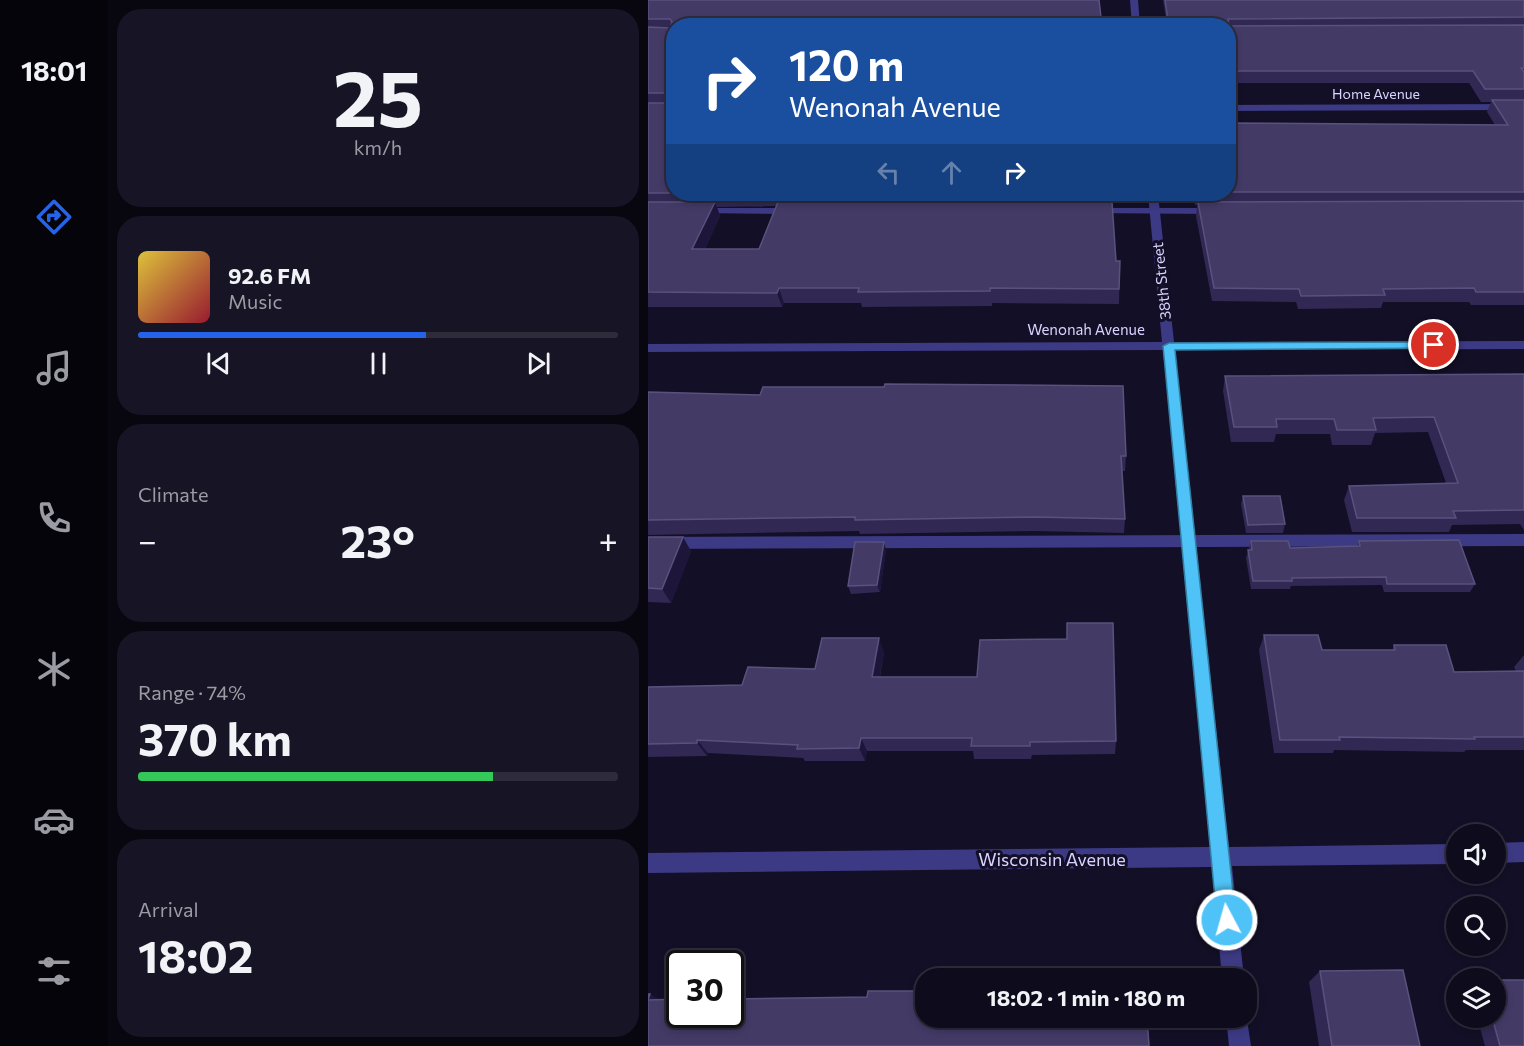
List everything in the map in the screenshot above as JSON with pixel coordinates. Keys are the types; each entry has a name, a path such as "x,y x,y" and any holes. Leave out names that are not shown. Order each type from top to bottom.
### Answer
{"street":[{"path":"1134,0 1135,18"},
{"name":"Home Avenue","path":"1236,108 1524,107"},
{"name":"38th Street","path":"1154,201 1232,968"},
{"path":"683,211 801,211"},
{"path":"1084,211 1225,211"},
{"name":"Wenonah Avenue","path":"648,348 1524,345"},
{"path":"648,543 1524,540"},
{"path":"1506,853 1524,852"},
{"name":"Wisconsin Avenue","path":"648,863 1446,854"},
{"path":"1238,1028 1240,1046"}],"building":[{"path":"648,0 1099,0 1101,18 666,18 648,19"},
{"path":"1165,0 1524,0 1524,17 1168,18"},
{"path":"1524,25 1524,68 1521,68 1524,72 1524,89 1485,89 1473,71 1236,71 1236,26"},
{"path":"648,27 666,28 666,93 648,93"},
{"path":"1492,100 1524,100 1524,192 1236,192 1236,123 1508,125"},
{"path":"648,103 666,103 666,193 648,193"},
{"path":"1524,201 1524,292 1476,292 1474,288 1383,289 1385,295 1301,296 1299,289 1214,288 1198,202"},
{"path":"648,202 715,202 692,249 759,249 778,202 1112,202 1116,261 1120,261 1119,289 990,288 990,291 858,292 859,288 779,288 777,293 648,292"},
{"path":"1524,374 1524,510 1453,511 1456,518 1357,518 1349,486 1458,483 1434,417 1373,418 1376,430 1337,430 1334,419 1276,419 1277,427 1234,427 1225,376"},
{"path":"885,384 1123,386 1126,456 1121,456 1125,519 1035,517 855,520 855,517 648,520 648,392 760,395 763,387 884,387"},
{"path":"1243,496 1280,496 1285,524 1248,525"},
{"path":"648,537 683,537 662,589 648,588"},
{"path":"1459,540 1475,584 1387,584 1386,577 1292,578 1292,581 1253,581 1248,550 1252,550 1251,541 1288,541 1290,548 1360,546 1359,541"},
{"path":"855,542 884,542 877,585 848,586"},
{"path":"1067,623 1113,623 1116,741 1030,742 1030,746 971,746 972,738 861,738 859,748 797,749 798,745 697,740 697,743 648,744 648,687 742,685 748,667 815,669 822,638 879,638 872,677 977,677 980,640 1067,639"},
{"path":"1264,635 1318,635 1322,650 1395,650 1394,645 1446,645 1454,672 1524,671 1524,737 1474,737 1475,739 1339,737 1340,740 1280,740"},
{"path":"1403,970 1420,1046 1332,1046 1320,971"},
{"path":"1506,980 1524,980 1524,1046 1500,1046 1495,1028 1506,1028"},
{"path":"868,991 915,991 915,1028 1148,1028 1149,1046 648,1046 648,1000 666,999 666,1028 744,1028 744,999 867,997"}],"route":[{"path":"1227,920 1169,346 1434,345"}]}
